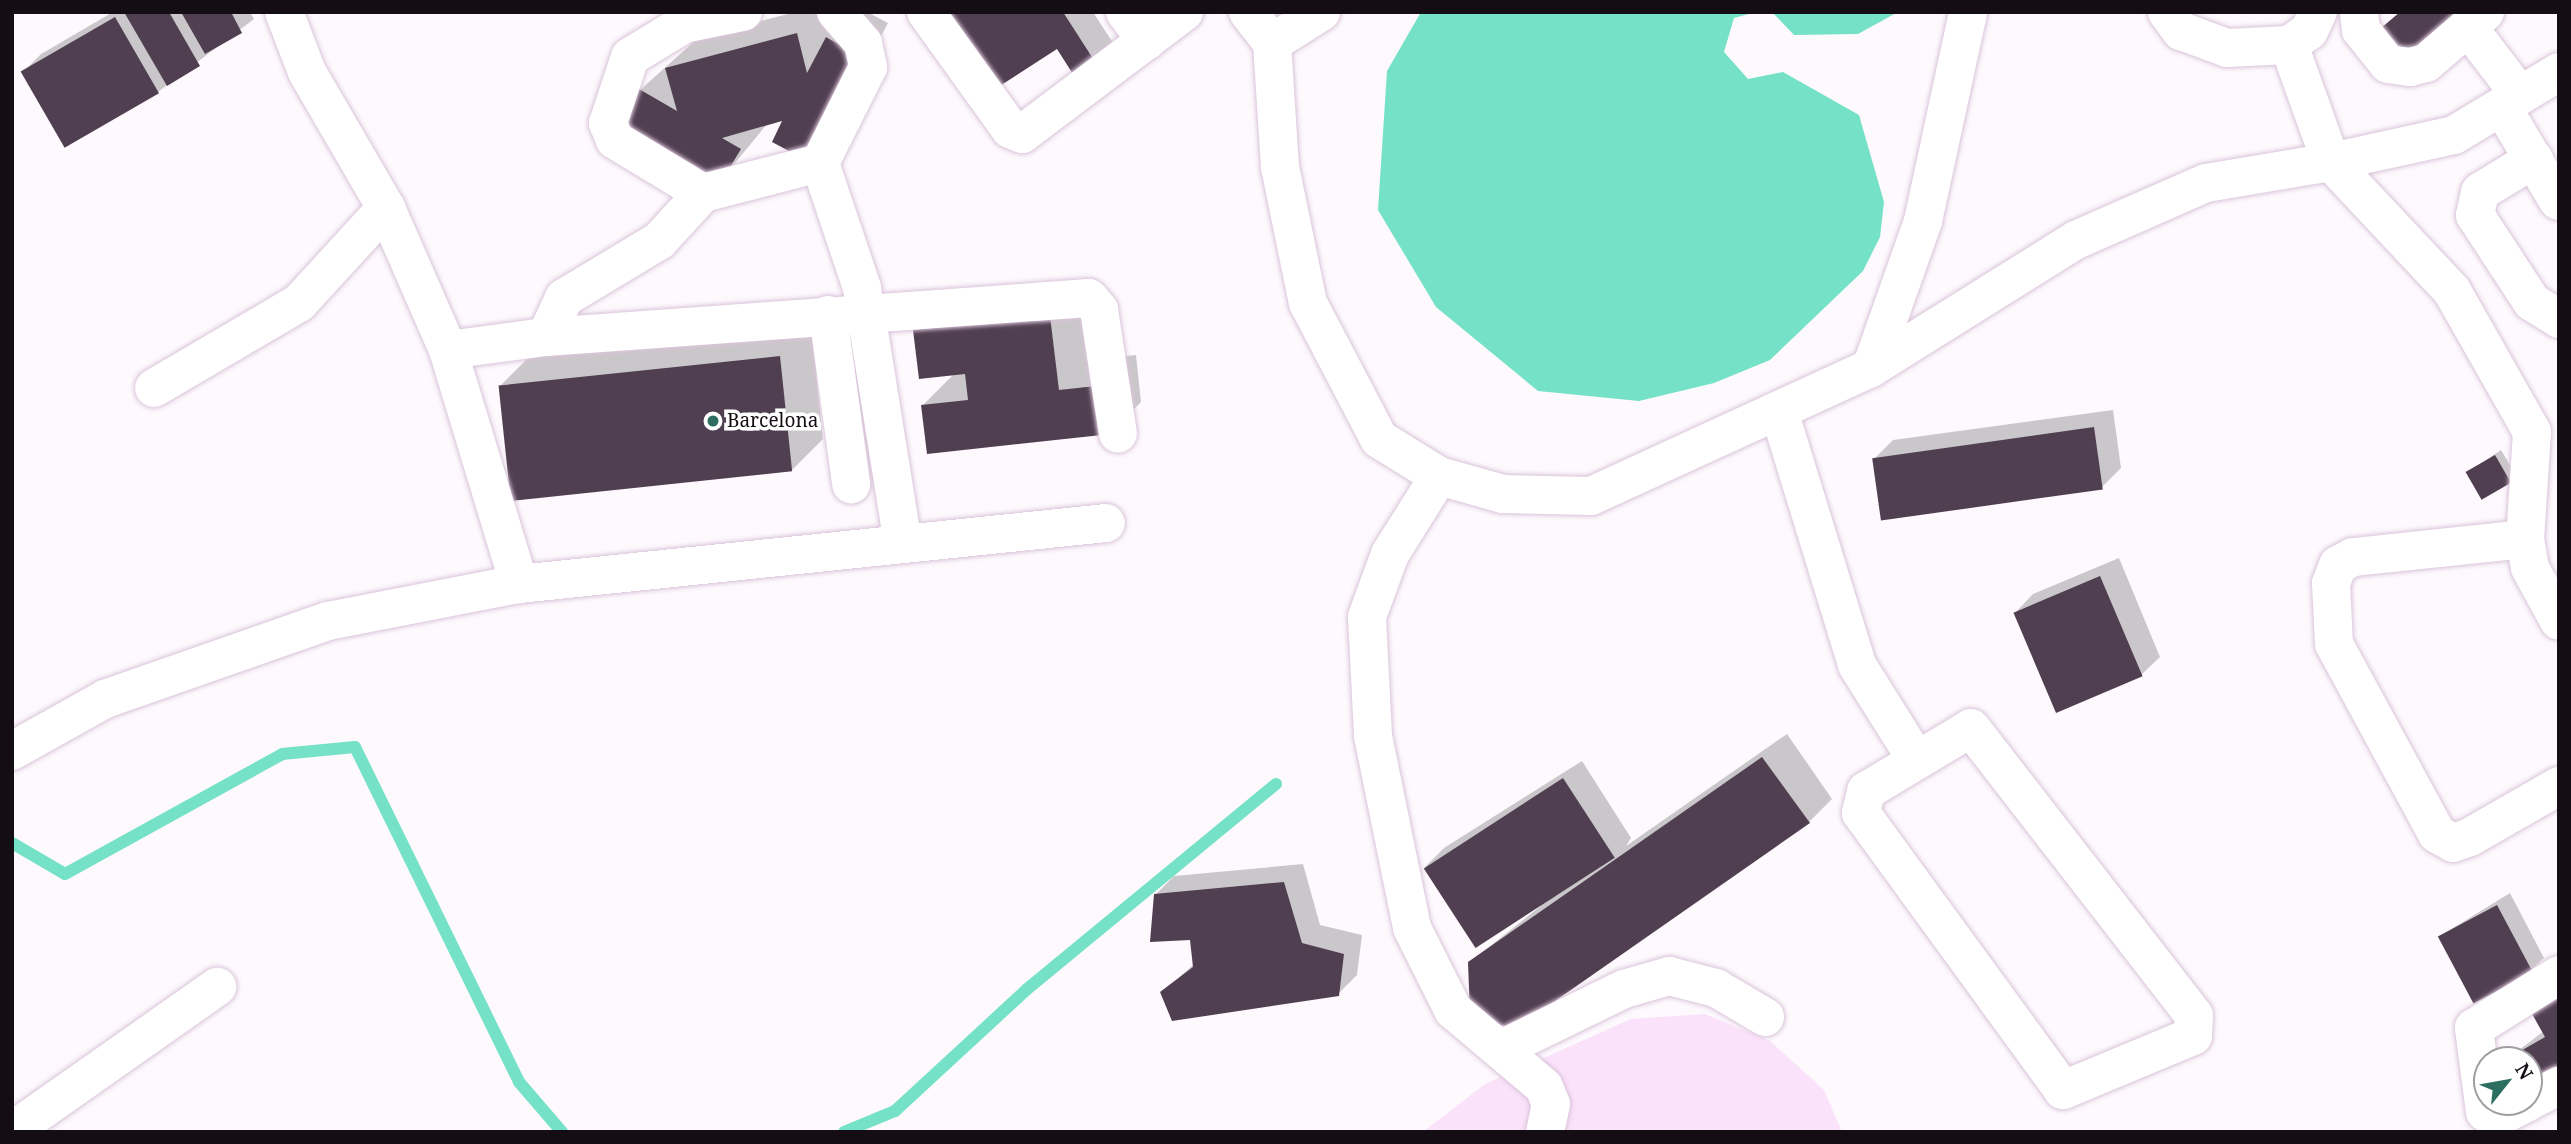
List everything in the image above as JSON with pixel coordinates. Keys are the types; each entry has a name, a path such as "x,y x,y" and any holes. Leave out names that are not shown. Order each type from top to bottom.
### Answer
{"street":[{"path":"284,12 307,72 386,208 448,350 519,584"},
{"path":"703,193 615,140 608,123 630,57 684,24 743,12"},
{"path":"836,12 863,43 868,67 820,163 866,312 903,544"},
{"path":"926,12 1010,129 1022,134 1136,27 1184,12"},
{"path":"1248,12 1272,43 1280,167 1308,303 1379,439 1439,476 1503,494 1591,496 1871,368 2088,235 2206,183 2331,162 2454,135 2559,72"},
{"path":"1272,43 1321,12"},
{"path":"1871,368 1923,221 1968,12"},
{"path":"2166,12 2181,31 2216,45 2289,45 2309,31 2318,12"},
{"path":"2358,12 2361,30 2388,64 2399,66 2426,63 2476,20 2534,159 2558,201"},
{"path":"2289,45 2331,162 2452,291 2545,432 2525,538 2530,568 2559,621"},
{"path":"2534,159 2480,192 2475,215 2532,302 2559,319"},
{"path":"546,337 564,298 659,241 703,193 820,163"},
{"path":"154,388 299,303 386,208"},
{"path":"448,350 546,337 1089,298 1099,310 1118,434"},
{"path":"828,315 851,484"},
{"path":"1779,411 1857,666 1916,759"},
{"path":"1439,476 1390,554 1367,617 1365,666 1412,928 1453,1010 1544,1087 1551,1104 1545,1132"},
{"path":"12,751 105,699 328,621 519,584 1106,523"},
{"path":"2525,538 2353,557 2338,565 2331,583 2334,644 2437,834 2453,842 2470,837 2559,786"},
{"path":"1959,730 1980,733 2194,1016 2193,1036 2076,1088 2063,1090 2052,1079 1861,813 1866,791 1916,759 1959,730"},
{"path":"2476,1046 2474,1028 2559,975"},
{"path":"1501,1049 1624,989 1669,976 1716,988 1765,1017"},
{"path":"12,1131 217,987"},
{"path":"2543,1094 2559,1086"}],"shaded area":[{"path":"1421,12 1756,12 1734,18 1724,52 1748,79 1783,72 1859,115 1884,202 1880,237 1863,271 1770,360 1714,383 1639,401 1538,391 1436,307 1378,210 1387,71"},
{"path":"1772,12 1898,12 1858,34 1794,35"},
{"path":"1705,1014 1770,1041 1824,1090 1842,1132 1423,1132 1485,1084 1631,1019"}],"building":[{"path":"124,12 169,12 200,66 167,86"},
{"path":"181,12 231,12 242,33 205,54"},
{"path":"945,12 1063,12 1099,68 1078,82 1057,49 995,89"},
{"path":"2400,12 2476,12 2406,59 2374,34"},
{"path":"115,17 159,93 65,148 21,72"},
{"path":"797,33 807,73 826,37 858,55 804,159 772,142 782,121 722,138 741,149 721,182 620,121 639,89 677,111 665,68"},
{"path":"1050,316 1059,390 1105,385 1111,434 927,454 921,405 968,400 965,374 919,379 913,330"},
{"path":"780,356 792,471 511,501 499,386"},
{"path":"2094,427 2103,489 1881,521 1872,458"},
{"path":"2495,455 2511,483 2482,500 2466,472"},
{"path":"2100,576 2143,676 2056,713 2013,613"},
{"path":"1762,757 1810,823 1515,1029 1470,1016 1468,962"},
{"path":"1563,778 1615,858 1476,948 1424,868"},
{"path":"1284,882 1302,943 1344,954 1339,996 1172,1021 1160,992 1193,967 1190,940 1150,942 1154,894"},
{"path":"2497,905 2533,972 2474,1004 2438,936"},
{"path":"2559,984 2559,1076 2543,1085 2543,1046 2529,1046 2545,1037 2526,1003"}],"waterway":[{"path":"12,843 65,874 282,754 355,747 519,1082 562,1132"},
{"path":"844,1132 895,1111 1026,990 1276,784"}],"place":[{"name":"Barcelona","path":"713,421"}]}
